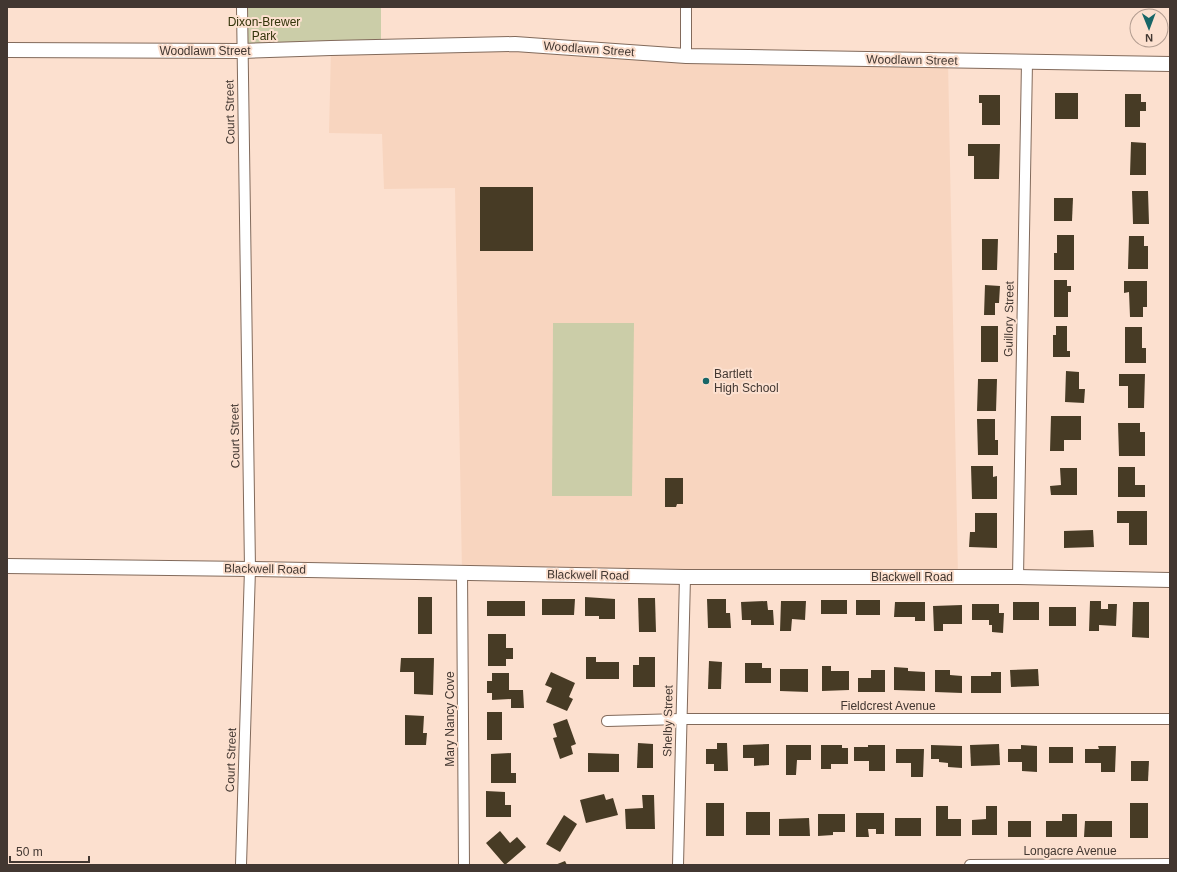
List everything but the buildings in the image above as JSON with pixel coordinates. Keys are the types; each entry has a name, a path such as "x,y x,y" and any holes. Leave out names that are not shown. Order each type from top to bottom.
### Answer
{"street":[{"name":"Court Street","path":"241,865 250,569 242,7"},
{"path":"686,7 686,56"},
{"name":"Woodlawn Street","path":"7,50 242,51 338,47 515,44 686,56 1170,64"},
{"name":"Guillory Street","path":"1018,577 1027,62"},
{"name":"Blackwell Road","path":"7,566 462,572 685,577 1018,577 1170,580"},
{"name":"Mary Nancy Cove","path":"462,572 464,865"},
{"name":"Shelby Street","path":"678,865 685,577"},
{"name":"Fieldcrest Avenue","path":"607,720 1170,720"},
{"name":"Longacre Avenue","path":"970,865 1170,864"}],"shaded area":[{"name":"Bartlett High School","path":"515,44 948,61 958,577 462,572 455,188 384,189 382,134 329,133 331,48"}],"green space":[{"name":"Dixon-Brewer Park","path":"242,7 381,7 381,47 242,51"},
{"path":"553,323 634,323 632,496 552,496"}],"place":[{"name":"Bartlett High School","path":"706,381"}]}
